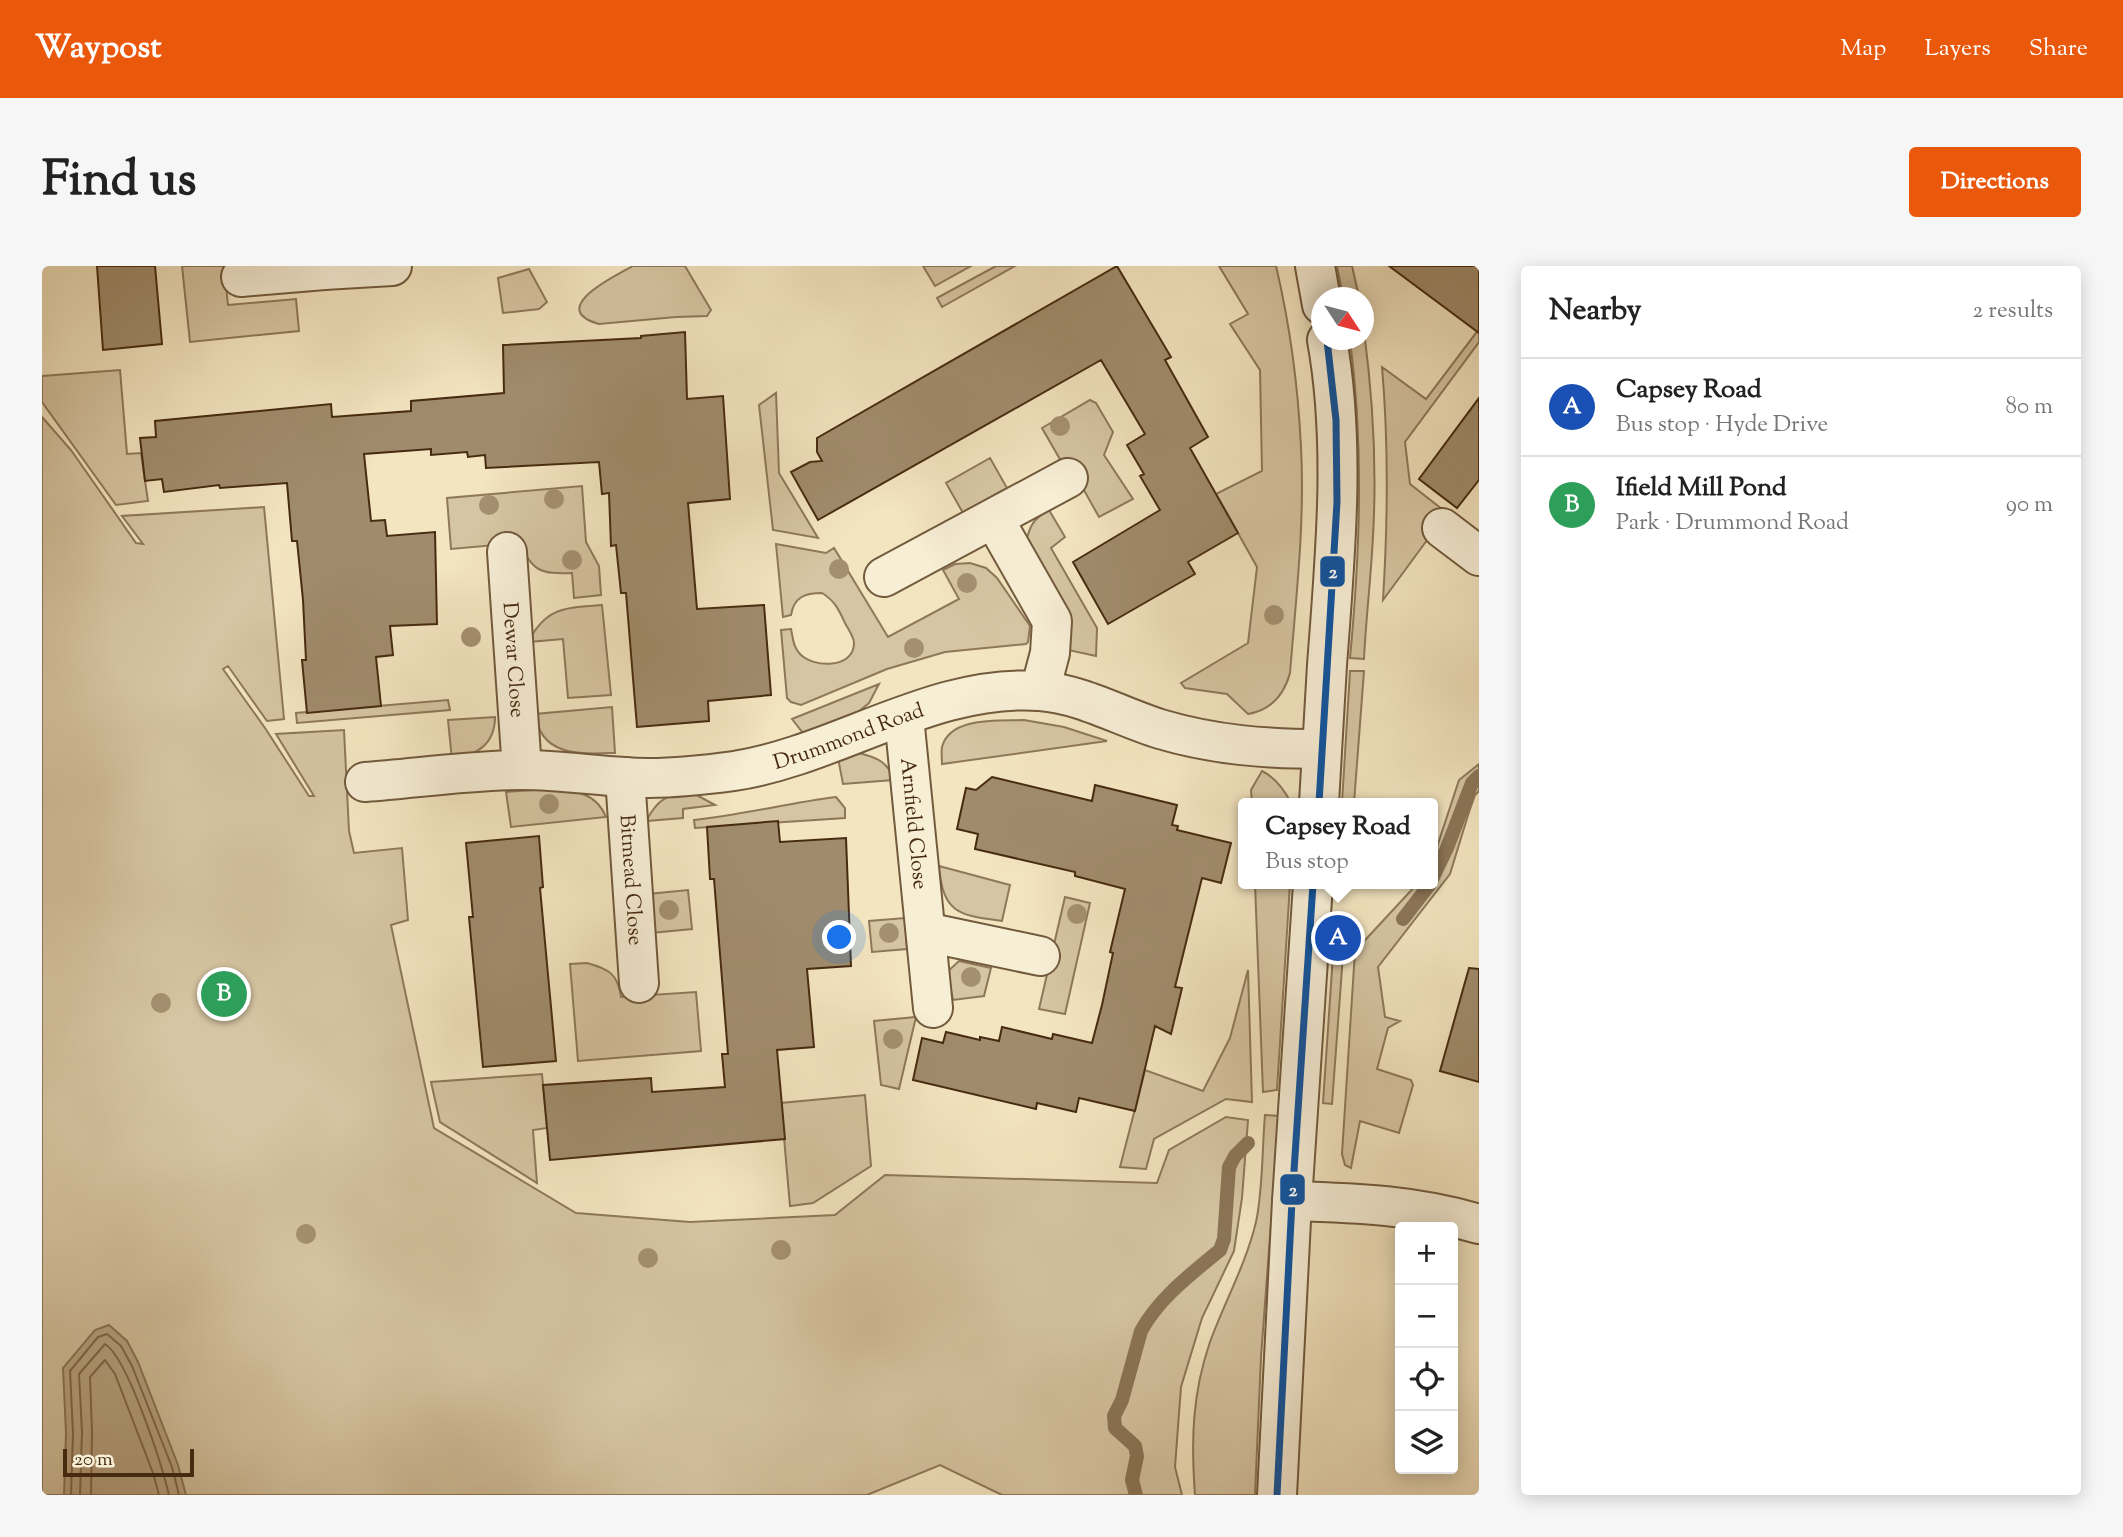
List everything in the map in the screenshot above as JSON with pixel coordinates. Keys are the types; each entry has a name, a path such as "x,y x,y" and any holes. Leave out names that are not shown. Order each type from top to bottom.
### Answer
{"street":[{"path":"241,277 324,268 392,266"},
{"path":"1315,266 1318,287"},
{"path":"1319,798 1336,542 1337,460 1329,350"},
{"path":"884,577 1068,478"},
{"path":"994,519 1052,621 1053,637 1040,691"},
{"path":"1442,528 1479,556"},
{"name":"Dewar Close","path":"507,552 522,770"},
{"name":"Drummond Road","path":"365,782 522,770 625,777 677,777 737,770 789,758 949,701 997,692 1040,691 1076,698 1160,729 1215,743 1271,749 1322,749"},
{"name":"Arnfield Close","path":"904,717 933,1009"},
{"name":"Bitmead Close","path":"625,777 639,983"},
{"path":"1277,1495 1292,1200 1313,889"},
{"path":"926,932 1040,956"},
{"path":"1292,1200 1387,1205 1438,1212 1479,1224"}],"shaded area":[{"path":"182,266 224,266 228,305 296,299 299,331 190,342"},
{"path":"633,266 685,266 711,310 707,316 599,324 585,318 579,310 589,293"},
{"path":"923,266 971,266 935,286"},
{"path":"996,266 1015,266 942,307 937,298"},
{"path":"1219,266 1276,266 1289,333 1300,424 1301,532 1290,673 1280,695 1270,705 1248,714 1227,694 1185,688 1181,683 1248,643 1257,567 1216,494 1262,471 1260,370 1230,324 1248,314"},
{"path":"1337,266 1352,266 1357,287 1341,287"},
{"path":"529,269 547,302 539,309 503,313 498,278"},
{"path":"1479,329 1479,342 1405,442 1410,484 1447,513 1383,600 1387,483 1382,367 1426,399"},
{"path":"1351,350 1366,350 1375,484 1364,659 1350,658 1359,499"},
{"path":"120,370 127,454 141,453 148,501 116,505 42,402 42,376"},
{"path":"776,393 779,473 818,538 773,530 759,405"},
{"path":"1090,400 1096,403 1113,432 1104,455 1133,499 1099,517 1066,458 1061,461 1042,428"},
{"path":"42,417 71,450 136,543 143,544 122,516 264,507 284,719 267,721 228,666 223,669 309,796 314,796 276,734 344,730 349,831 354,853 402,848 408,920 391,925 434,1128 576,1213 690,1222 835,1215 885,1175 1157,1183 1169,1150 1226,1117 1248,1120 1242,1198 1234,1251 1202,1318 1181,1387 1175,1467 1182,1495 1002,1495 940,1465 867,1495 42,1495"},
{"path":"990,458 1007,488 963,513 946,483"},
{"path":"582,486 586,542 599,566 601,595 574,598 572,573 553,573 539,569 529,560 519,543 451,549 447,498"},
{"path":"1049,510 1065,537 1051,548 1097,628 1096,656 1068,650 1026,542 1033,523"},
{"path":"776,544 826,553 834,548 888,637 959,599 943,570 955,564 970,563 986,568 997,578 1030,626 1028,642 945,652 887,669 801,705 791,702 787,698 781,630 791,629 800,654 806,659 823,664 840,662 847,658 854,643 836,606 822,593 801,597 791,615 783,617"},
{"path":"602,605 611,695 568,698 563,639 528,642 535,630 550,615 568,609"},
{"path":"1350,671 1364,671 1354,798 1342,798"},
{"path":"879,684 869,703 858,712 803,733 792,719"},
{"path":"448,700 450,710 297,723 296,713"},
{"path":"612,707 615,753 576,752 554,746 539,728 535,714"},
{"path":"495,717 488,742 476,752 452,760 448,720"},
{"path":"1024,720 1064,727 1107,741 942,764 942,747 947,737 955,730 977,722"},
{"path":"858,753 881,761 893,780 843,784 838,758"},
{"path":"1479,764 1479,791 1469,812 1450,874 1378,967 1385,1017 1400,1021 1388,1028 1377,1069 1411,1080 1413,1085 1399,1133 1360,1121 1351,1168 1345,1165 1342,1154 1355,951 1412,889 1438,889 1438,844 1459,780"},
{"path":"1262,771 1279,784 1288,798 1252,798 1251,790"},
{"path":"567,790 590,797 606,817 511,827 506,792"},
{"path":"691,792 715,805 683,809 683,818 646,821 659,802"},
{"path":"836,797 845,808 845,818 695,828 694,820"},
{"path":"939,866 1010,885 1002,921 964,914 949,903 944,894"},
{"path":"1255,889 1290,889 1277,1090 1263,1092"},
{"path":"688,890 692,929 651,933 648,894"},
{"path":"1065,897 1090,903 1065,1014 1039,1009"},
{"path":"905,918 907,949 872,952 869,921"},
{"path":"1333,955 1343,955 1332,1104 1323,1103"},
{"path":"959,961 991,968 984,996 953,1000 947,972"},
{"path":"587,963 601,968 615,978 621,997 696,992 701,1051 578,1061 570,964"},
{"path":"1248,970 1252,1102 1226,1099 1154,1139 1146,1169 1120,1167 1145,1070 1203,1091 1230,1038"},
{"path":"916,1017 899,1089 881,1085 874,1021"},
{"path":"542,1074 547,1128 533,1130 537,1183 440,1122 431,1082"},
{"path":"865,1095 871,1166 813,1203 790,1206 781,1103"},
{"path":"1265,1115 1279,1116 1261,1357 1255,1495 1195,1495 1193,1437 1199,1380 1210,1342 1241,1268 1256,1222"}],"water":[{"path":"109,1325 127,1341 138,1362 178,1465 186,1495 64,1495 66,1433 63,1368 95,1330"}],"building":[{"path":"97,266 155,266 162,344 103,350"},
{"path":"1117,266 1171,357 1165,360 1208,437 1190,448 1238,533 1188,562 1195,574 1108,624 1073,562 1160,510 1140,476 1144,474 1127,445 1145,434 1101,360 818,520 791,472 810,462 822,461 817,452 817,438"},
{"path":"1389,266 1479,266 1479,333"},
{"path":"685,332 687,399 723,396 730,499 688,503 697,609 764,605 771,695 708,701 709,721 637,727 626,593 621,593 616,545 611,546 609,493 602,494 599,462 486,468 485,455 468,457 467,452 431,455 431,449 364,454 371,521 385,520 387,536 435,532 437,624 390,626 393,655 376,657 381,706 307,713 302,660 306,660 303,600 297,541 292,541 287,483 220,488 219,485 164,492 162,479 145,481 140,438 156,437 155,421 331,404 332,417 411,411 411,401 504,393 503,345 641,338"},
{"path":"1479,398 1479,480 1457,508 1419,479"},
{"path":"992,777 1092,801 1095,785 1177,805 1172,825 1178,826 1177,830 1231,843 1221,883 1202,878 1175,987 1182,988 1171,1034 1155,1026 1135,1111 1079,1098 1076,1112 1037,1103 1036,1109 913,1080 922,1038 943,1043 946,1032 980,1040 980,1037 999,1041 1002,1027 1052,1039 1053,1034 1092,1043 1102,1005 1113,953 1110,952 1125,889 1075,876 1075,872 975,849 978,834 957,829 966,788 976,790"},
{"path":"778,821 780,842 846,838 851,966 807,969 814,1047 777,1050 785,1139 550,1160 543,1085 651,1078 652,1092 725,1087 722,1054 728,1054 714,879 710,879 707,827"},
{"path":"539,836 543,887 540,888 556,1061 483,1067 469,917 473,917 466,843"},
{"path":"1469,968 1479,969 1479,1082 1440,1071"}],"waterway":[{"path":"1438,867 1472,783 1479,776"},
{"path":"1403,919 1426,889"},
{"path":"1136,1495 1132,1480 1137,1456 1135,1446 1115,1428 1114,1416 1122,1400 1141,1331 1166,1297 1220,1250 1224,1239 1229,1167 1235,1156 1248,1143"}],"transit line":[{"name":"2","path":"1319,798 1337,502 1336,420 1328,350"},
{"name":"2","path":"1277,1495 1292,1201 1313,889"}],"place":[{"name":"Capsey Road","path":"1338,938"},
{"name":"Ifield Mill Pond","path":"224,994"}]}
